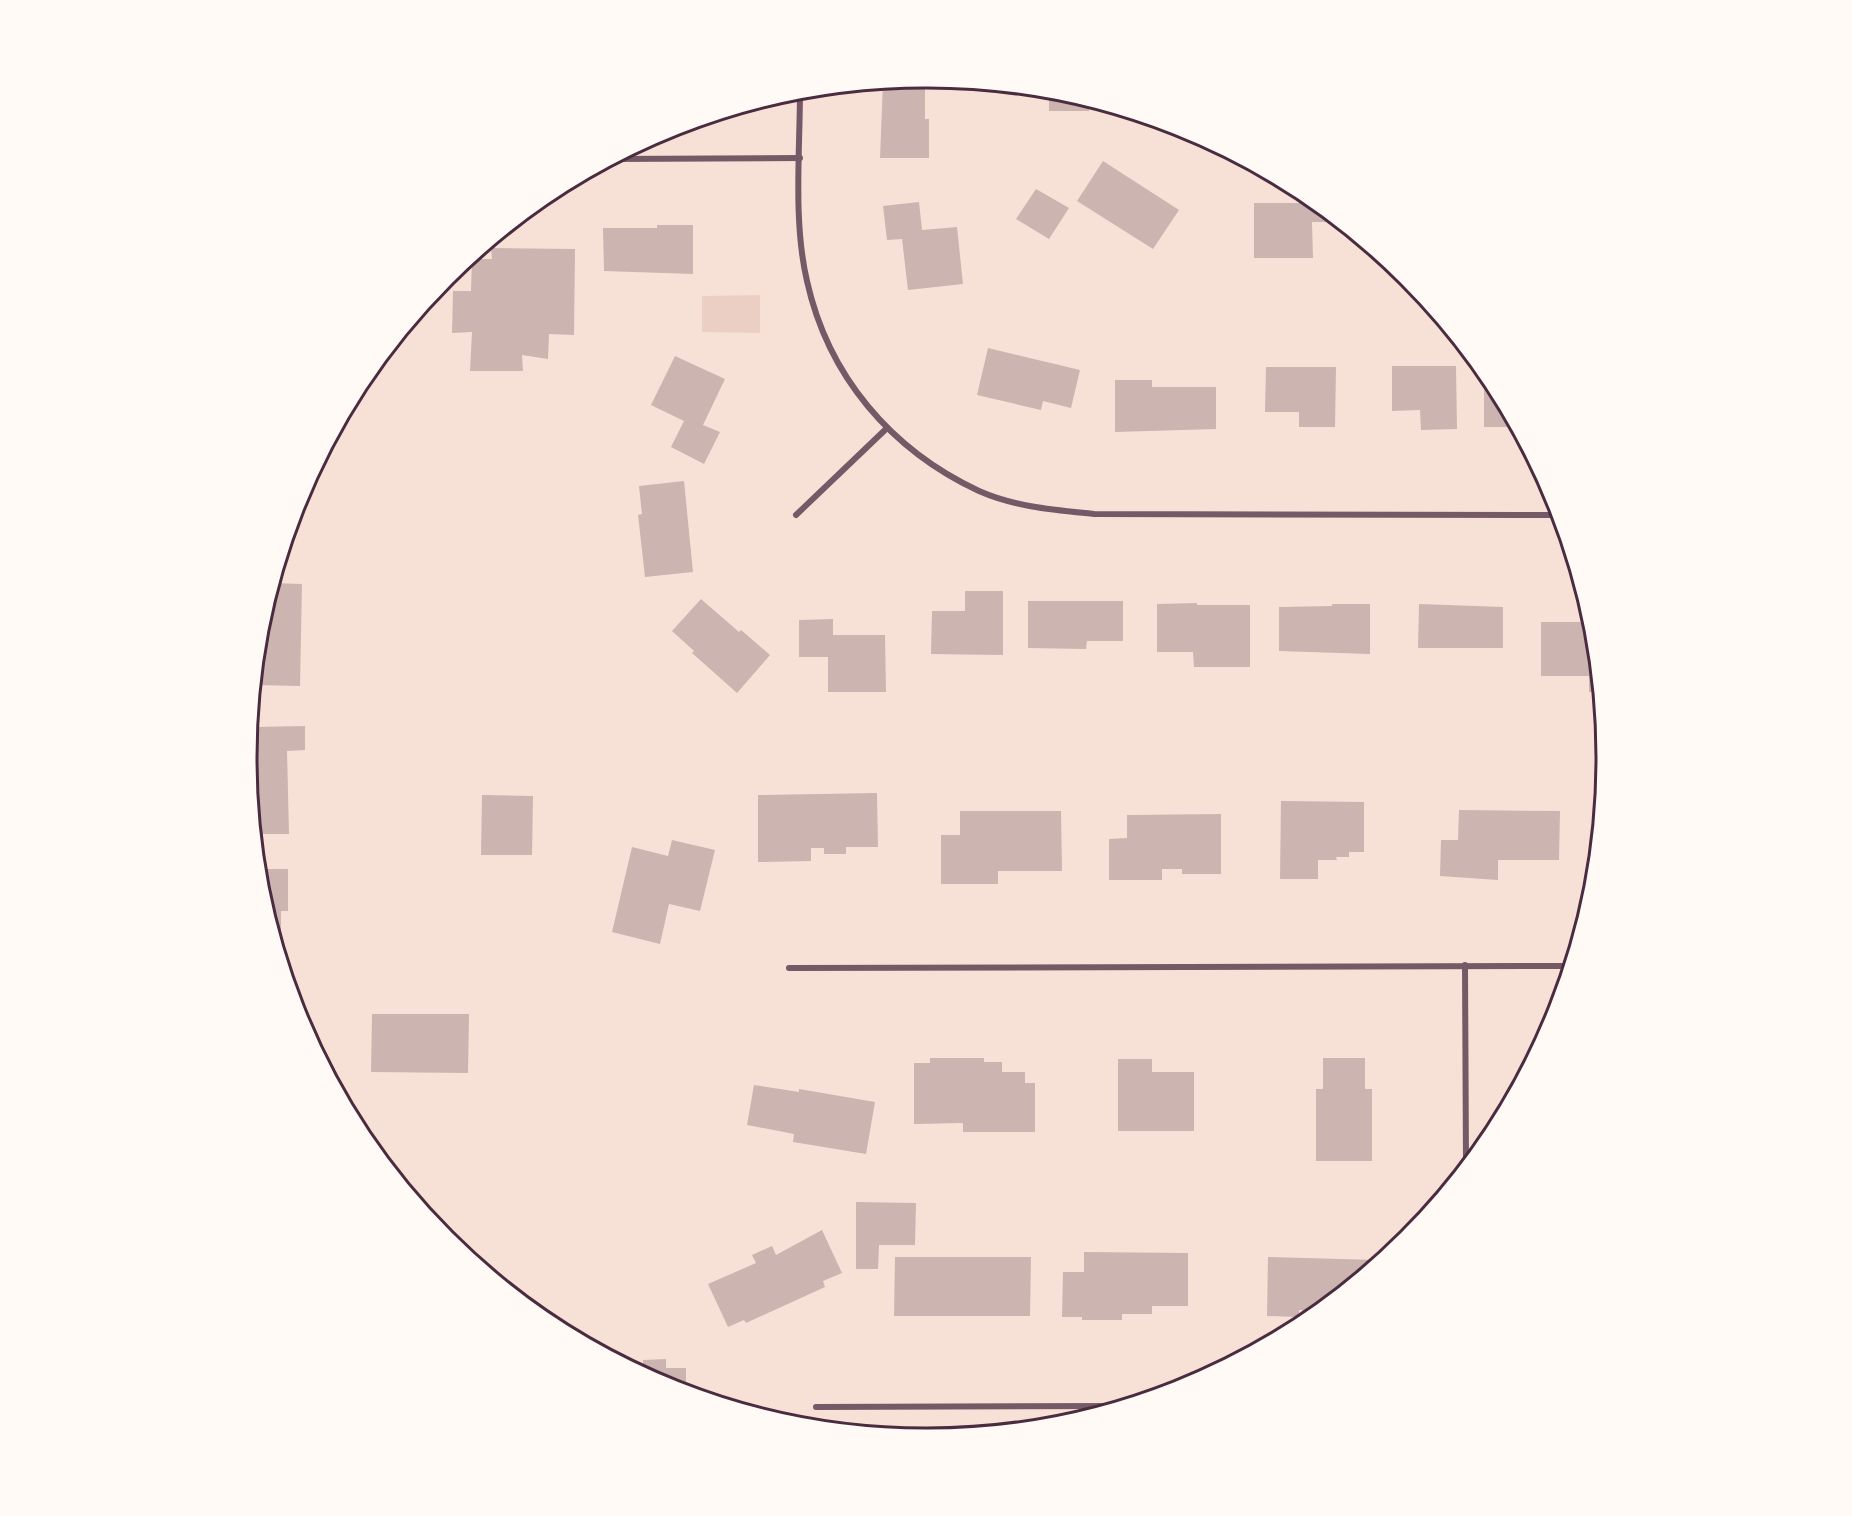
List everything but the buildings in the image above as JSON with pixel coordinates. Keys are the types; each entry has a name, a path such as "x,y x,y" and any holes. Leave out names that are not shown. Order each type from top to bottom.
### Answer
{"street":[{"path":"800,100 801,225 806,280 824,333 849,383 886,429 930,464 980,491 1034,508 1094,514 1550,515"},
{"path":"628,159 800,158"},
{"path":"796,515 886,429"},
{"path":"1465,965 1466,1154"},
{"path":"789,968 1562,966"},
{"path":"816,1407 1094,1406"}],"shaded area":[{"path":"760,295 760,333 702,332 702,296"}]}
